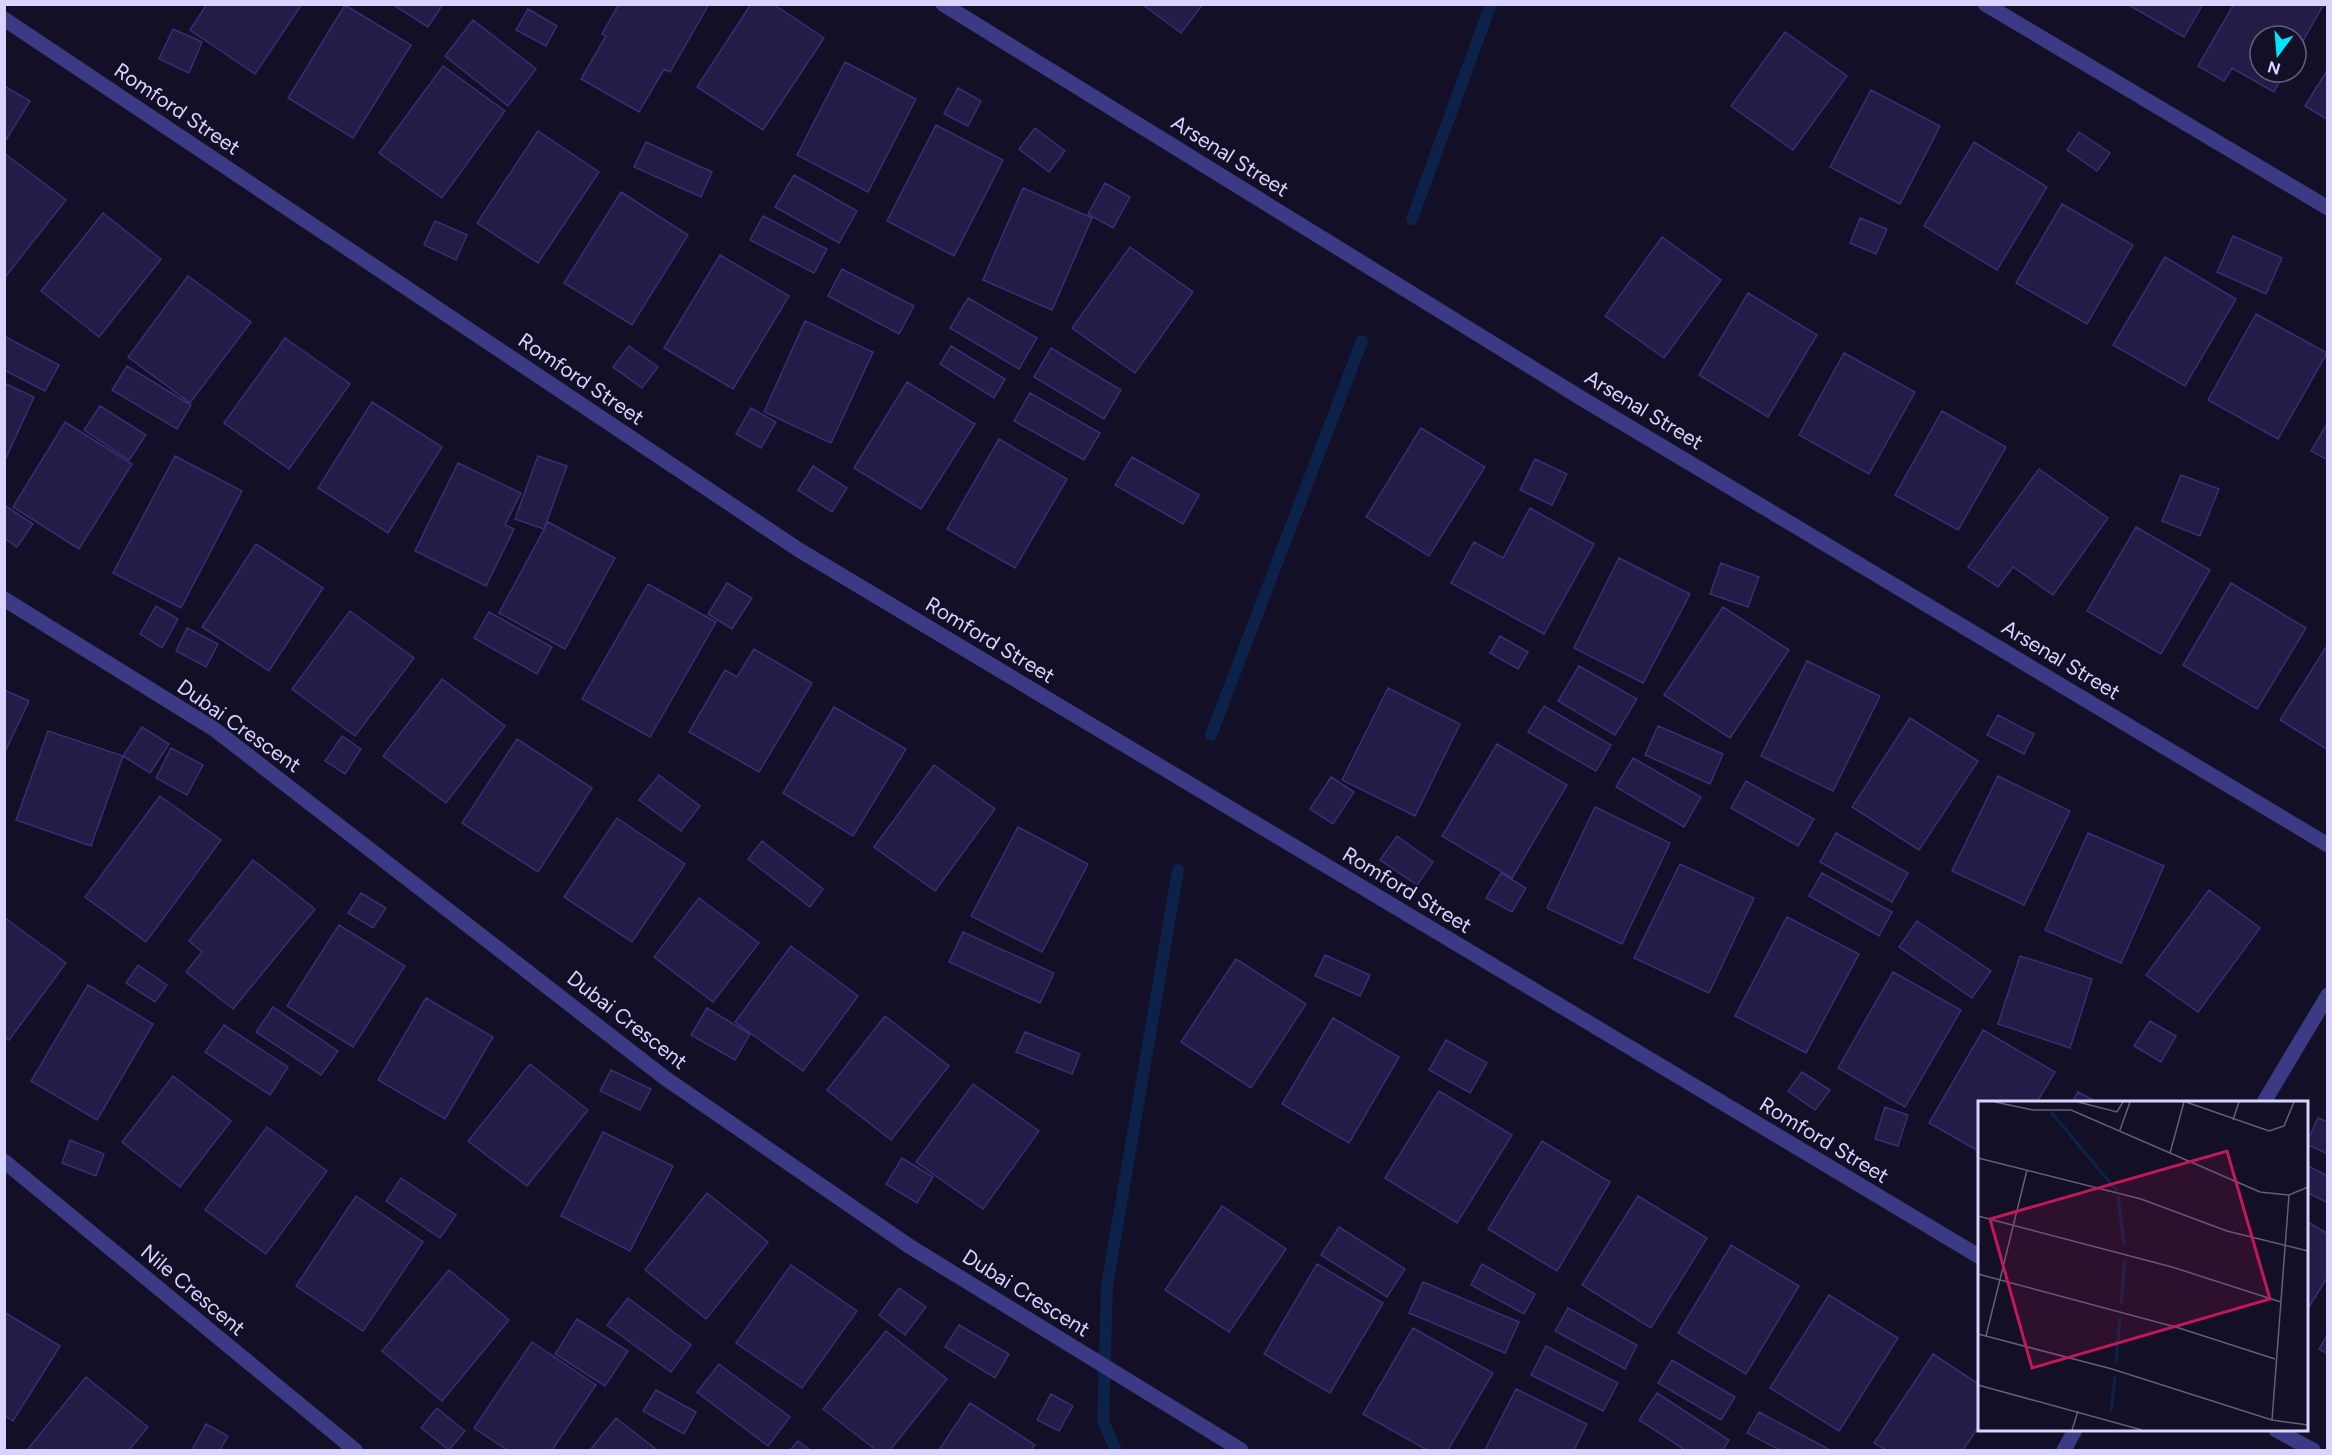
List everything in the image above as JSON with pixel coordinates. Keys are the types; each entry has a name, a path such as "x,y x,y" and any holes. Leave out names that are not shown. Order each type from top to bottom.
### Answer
{"street":[{"name":"Arsenal Street","path":"943,4 1581,398 2328,845"},
{"path":"1985,4 2328,208"},
{"name":"Romford Street","path":"4,18 800,550 1978,1256"},
{"name":"Dubai Crescent","path":"4,599 214,729 665,1078 909,1246 1241,1450"},
{"path":"2265,1101 2328,995"},
{"name":"Nile Crescent","path":"4,1161 355,1450"},
{"path":"2064,1450 2074,1431"},
{"path":"2278,1431 2313,1450"}],"building":[{"path":"207,4 302,4 255,74 190,30"},
{"path":"392,4 443,4 428,27"},
{"path":"619,4 709,4 670,72 664,69 639,112 581,79 606,36 602,34"},
{"path":"751,4 773,4 824,38 763,130 697,87"},
{"path":"1142,4 1203,4 1181,33"},
{"path":"2127,4 2203,4 2184,37"},
{"path":"2234,4 2324,4 2308,32 2308,24 2248,24 2248,77 2232,68 2224,81 2198,66"},
{"path":"345,5 411,45 353,138 288,98"},
{"path":"528,9 557,26 546,46 516,30"},
{"path":"473,20 536,69 508,106 445,56"},
{"path":"173,29 202,42 189,73 159,59"},
{"path":"1785,32 1847,76 1793,150 1731,106"},
{"path":"845,62 916,99 868,192 797,155"},
{"path":"443,66 505,111 442,198 379,153"},
{"path":"2328,69 2328,120 2305,106"},
{"path":"2260,84 2278,84 2274,92"},
{"path":"4,86 30,101 4,143"},
{"path":"958,88 981,101 968,126 944,114"},
{"path":"1871,90 1940,126 1900,204 1830,167"},
{"path":"936,125 1003,160 954,256 887,221"},
{"path":"1035,128 1065,151 1049,172 1019,149"},
{"path":"538,131 599,172 538,263 477,223"},
{"path":"2079,132 2110,153 2097,171 2067,150"},
{"path":"646,142 712,172 701,197 634,167"},
{"path":"1974,142 2047,187 1997,270 1924,226"},
{"path":"4,153 66,200 6,276 4,275"},
{"path":"794,175 857,211 839,243 775,207"},
{"path":"1105,183 1130,197 1113,228 1088,214"},
{"path":"1023,188 1092,218 1052,310 983,280"},
{"path":"621,192 688,235 632,325 564,283"},
{"path":"2062,204 2133,245 2087,324 2016,283"},
{"path":"103,213 161,259 99,337 41,291"},
{"path":"763,216 827,249 814,273 750,240"},
{"path":"1860,218 1887,229 1876,254 1850,243"},
{"path":"435,221 467,235 456,260 424,245"},
{"path":"2233,236 2282,258 2266,294 2217,272"},
{"path":"1662,237 1721,280 1664,358 1605,316"},
{"path":"1130,247 1193,292 1135,373 1072,328"},
{"path":"720,255 789,296 733,389 664,348"},
{"path":"2165,257 2236,299 2185,386 2113,345"},
{"path":"842,269 914,306 899,334 828,296"},
{"path":"188,276 251,322 190,403 128,357"},
{"path":"1748,293 1817,335 1768,417 1699,375"},
{"path":"968,298 1037,338 1019,369 950,328"},
{"path":"2256,314 2327,353 2278,439 2208,400"},
{"path":"805,321 873,352 831,443 764,412"},
{"path":"4,336 59,365 45,391 4,370"},
{"path":"285,338 350,384 289,469 224,423"},
{"path":"629,346 658,367 642,388 613,367"},
{"path":"951,346 1005,379 994,398 940,364"},
{"path":"1051,348 1121,390 1104,419 1034,377"},
{"path":"1844,353 1915,392 1869,474 1799,435"},
{"path":"127,366 191,405 177,429 112,390"},
{"path":"907,382 975,424 921,509 854,468"},
{"path":"4,383 34,397 4,462"},
{"path":"1030,393 1100,433 1084,460 1014,421"},
{"path":"372,402 442,447 388,533 318,488"},
{"path":"100,406 146,435 129,460 84,430"},
{"path":"751,408 776,422 761,448 736,434"},
{"path":"1942,411 2006,447 1958,530 1895,495"},
{"path":"65,422 132,464 79,549 13,507"},
{"path":"2328,422 2328,460 2311,451"},
{"path":"1421,428 1485,467 1429,556 1366,517"},
{"path":"999,439 1067,479 1015,568 947,529"},
{"path":"175,456 242,491 181,608 113,573"},
{"path":"538,456 567,466 544,529 515,519"},
{"path":"1132,457 1199,495 1183,524 1115,485"},
{"path":"1535,459 1567,474 1552,505 1520,490"},
{"path":"458,463 521,493 505,525 514,529 486,586 415,551"},
{"path":"813,466 847,488 832,512 798,490"},
{"path":"2039,469 2108,518 2053,595 2013,567 1998,587 1968,567"},
{"path":"2181,475 2219,489 2200,536 2162,521"},
{"path":"4,505 33,524 17,547 4,538"},
{"path":"1530,508 1594,544 1544,634 1451,583 1474,542 1503,558"},
{"path":"548,522 615,558 565,649 499,613"},
{"path":"2136,527 2210,570 2161,654 2087,611"},
{"path":"256,544 323,588 269,671 202,627"},
{"path":"1619,558 1690,594 1643,683 1574,648"},
{"path":"1721,563 1759,577 1748,607 1710,594"},
{"path":"727,583 752,598 732,629 708,614"},
{"path":"2231,583 2306,628 2257,709 2183,665"},
{"path":"648,584 716,622 650,737 582,699"},
{"path":"156,606 178,619 162,648 140,634"},
{"path":"1723,607 1789,650 1730,738 1664,695"},
{"path":"350,611 414,658 355,736 292,689"},
{"path":"489,612 552,647 537,674 474,638"},
{"path":"187,628 218,644 206,667 176,651"},
{"path":"1500,636 1528,652 1518,669 1490,653"},
{"path":"2328,644 2328,750 2280,720"},
{"path":"754,649 812,683 759,772 689,732 725,670 737,677"},
{"path":"1807,661 1880,696 1833,791 1761,756"},
{"path":"1579,666 1637,699 1615,735 1558,701"},
{"path":"442,679 505,726 446,803 383,756"},
{"path":"1388,688 1460,724 1415,816 1342,780"},
{"path":"4,690 29,701 4,754"},
{"path":"1544,706 1611,745 1596,771 1528,732"},
{"path":"834,707 906,749 853,836 783,793"},
{"path":"1998,715 2034,734 2024,754 1987,735"},
{"path":"1910,718 1978,761 1919,850 1852,807"},
{"path":"1658,726 1723,754 1710,784 1645,755"},
{"path":"142,727 169,744 150,773 123,756"},
{"path":"48,731 123,756 91,846 16,820"},
{"path":"342,736 361,749 345,774 325,761"},
{"path":"517,739 592,788 538,872 462,823"},
{"path":"1497,744 1567,785 1512,878 1442,836"},
{"path":"171,748 203,765 187,795 156,778"},
{"path":"1633,758 1701,797 1684,827 1616,787"},
{"path":"934,765 995,809 935,891 874,847"},
{"path":"659,775 700,806 681,831 639,800"},
{"path":"1998,776 2070,811 2024,905 1952,871"},
{"path":"1331,777 1354,792 1333,824 1310,809"},
{"path":"1746,781 1814,819 1798,846 1731,808"},
{"path":"160,796 221,840 146,942 85,897"},
{"path":"1595,807 1670,843 1622,944 1547,908"},
{"path":"617,818 685,864 632,942 564,897"},
{"path":"1018,827 1088,864 1042,952 971,916"},
{"path":"1836,833 1908,873 1892,902 1820,862"},
{"path":"2088,833 2164,866 2121,963 2045,930"},
{"path":"1397,836 1433,862 1417,885 1380,860"},
{"path":"762,841 823,889 810,907 748,859"},
{"path":"253,860 315,909 233,1009 186,972 202,952 189,941"},
{"path":"1680,864 1754,898 1709,993 1634,958"},
{"path":"1501,873 1526,888 1512,912 1486,898"},
{"path":"1822,873 1892,912 1879,936 1809,896"},
{"path":"2209,890 2260,928 2198,1012 2146,975"},
{"path":"361,893 386,908 373,928 348,913"},
{"path":"699,898 759,943 713,1002 654,957"},
{"path":"1787,917 1859,954 1806,1053 1735,1016"},
{"path":"5,918 66,963 9,1040 4,1037"},
{"path":"1917,921 1991,971 1972,998 1899,947"},
{"path":"339,925 405,966 353,1047 287,1006"},
{"path":"963,932 1054,973 1040,1003 949,962"},
{"path":"791,946 858,996 803,1071 735,1022"},
{"path":"1325,955 1370,975 1360,996 1315,976"},
{"path":"2020,956 2092,979 2070,1048 1998,1024"},
{"path":"1236,959 1306,1004 1251,1088 1181,1042"},
{"path":"138,965 167,985 155,1002 126,983"},
{"path":"1893,972 1961,1010 1905,1107 1838,1068"},
{"path":"88,985 153,1024 97,1120 31,1081"},
{"path":"426,998 493,1037 445,1119 378,1080"},
{"path":"273,1007 338,1051 321,1075 256,1032"},
{"path":"707,1008 750,1034 735,1060 691,1035"},
{"path":"885,1016 949,1066 891,1140 827,1090"},
{"path":"1333,1018 1399,1057 1349,1143 1282,1104"},
{"path":"2150,1021 2176,1036 2161,1062 2134,1046"},
{"path":"224,1025 288,1067 270,1095 205,1052"},
{"path":"1983,1030 2055,1072 2038,1101 1978,1101 1978,1151 1929,1123"},
{"path":"1025,1032 1080,1054 1072,1074 1016,1052"},
{"path":"1446,1040 1487,1063 1470,1093 1429,1070"},
{"path":"530,1064 588,1110 527,1186 468,1141"},
{"path":"611,1070 651,1089 640,1110 600,1091"},
{"path":"1802,1072 1830,1090 1815,1110 1788,1091"},
{"path":"173,1076 231,1121 180,1187 122,1142"},
{"path":"973,1084 1039,1131 983,1209 916,1162"},
{"path":"1439,1091 1512,1135 1457,1223 1385,1178"},
{"path":"2078,1092 2095,1101 2073,1101"},
{"path":"1885,1107 1908,1115 1898,1146 1875,1139"},
{"path":"2318,1118 2328,1122 2328,1154 2308,1145 2308,1140"},
{"path":"267,1127 327,1171 266,1254 205,1210"},
{"path":"603,1132 673,1166 630,1251 561,1216"},
{"path":"70,1140 104,1154 96,1176 62,1163"},
{"path":"1542,1141 1610,1182 1557,1271 1488,1229"},
{"path":"902,1158 933,1177 917,1203 886,1184"},
{"path":"2308,1166 2328,1176 2328,1203 2308,1193"},
{"path":"401,1178 456,1215 440,1238 386,1201"},
{"path":"707,1193 768,1242 706,1319 645,1270"},
{"path":"356,1196 423,1242 363,1331 296,1286"},
{"path":"1638,1196 1707,1238 1651,1328 1582,1285"},
{"path":"1222,1206 1286,1249 1229,1332 1165,1290"},
{"path":"2308,1222 2328,1234 2328,1276 2308,1309"},
{"path":"1339,1227 1405,1269 1387,1297 1321,1255"},
{"path":"1731,1245 1799,1286 1746,1374 1678,1333"},
{"path":"1317,1264 1383,1303 1330,1393 1264,1354"},
{"path":"1482,1264 1535,1294 1524,1314 1471,1285"},
{"path":"791,1265 857,1311 802,1388 736,1343"},
{"path":"449,1270 509,1320 442,1401 382,1351"},
{"path":"1423,1282 1519,1322 1505,1353 1409,1313"},
{"path":"899,1288 926,1307 905,1335 879,1315"},
{"path":"1829,1295 1898,1338 1839,1431 1770,1388"},
{"path":"628,1298 691,1345 671,1372 607,1325"},
{"path":"1568,1308 1637,1345 1625,1369 1555,1331"},
{"path":"4,1312 60,1346 13,1421 4,1415"},
{"path":"577,1319 628,1351 605,1386 555,1354"},
{"path":"959,1325 1009,1354 995,1378 945,1347"},
{"path":"1413,1328 1493,1373 1448,1450 1427,1450 1363,1414"},
{"path":"886,1331 947,1379 890,1450 876,1450 823,1409"},
{"path":"2328,1334 2328,1354 2319,1349"},
{"path":"532,1342 596,1385 552,1450 507,1450 474,1428"},
{"path":"1546,1346 1618,1383 1603,1411 1531,1375"},
{"path":"1933,1354 1978,1384 1978,1428 1963,1450 1886,1450 1874,1443"},
{"path":"1672,1360 1735,1397 1721,1420 1658,1383"},
{"path":"719,1364 790,1417 768,1446 697,1392"},
{"path":"86,1377 148,1427 129,1450 27,1450"},
{"path":"1516,1389 1587,1424 1574,1450 1485,1450"},
{"path":"656,1390 696,1412 684,1434 643,1411"},
{"path":"1657,1393 1729,1440 1723,1450 1685,1450 1639,1420"},
{"path":"1051,1394 1073,1406 1059,1431 1037,1420"},
{"path":"970,1403 1035,1445 1031,1450 939,1450"},
{"path":"437,1408 465,1431 449,1450 421,1428"},
{"path":"1759,1412 1830,1450 1780,1450 1747,1433"},
{"path":"616,1418 657,1450 590,1450"},
{"path":"206,1424 228,1436 220,1450 192,1450"},
{"path":"798,1441 810,1450 790,1450"}],"waterway":[{"path":"1412,219 1491,4"},
{"path":"1211,735 1362,341"},
{"path":"1116,1450 1103,1421 1107,1286 1178,870"}]}
